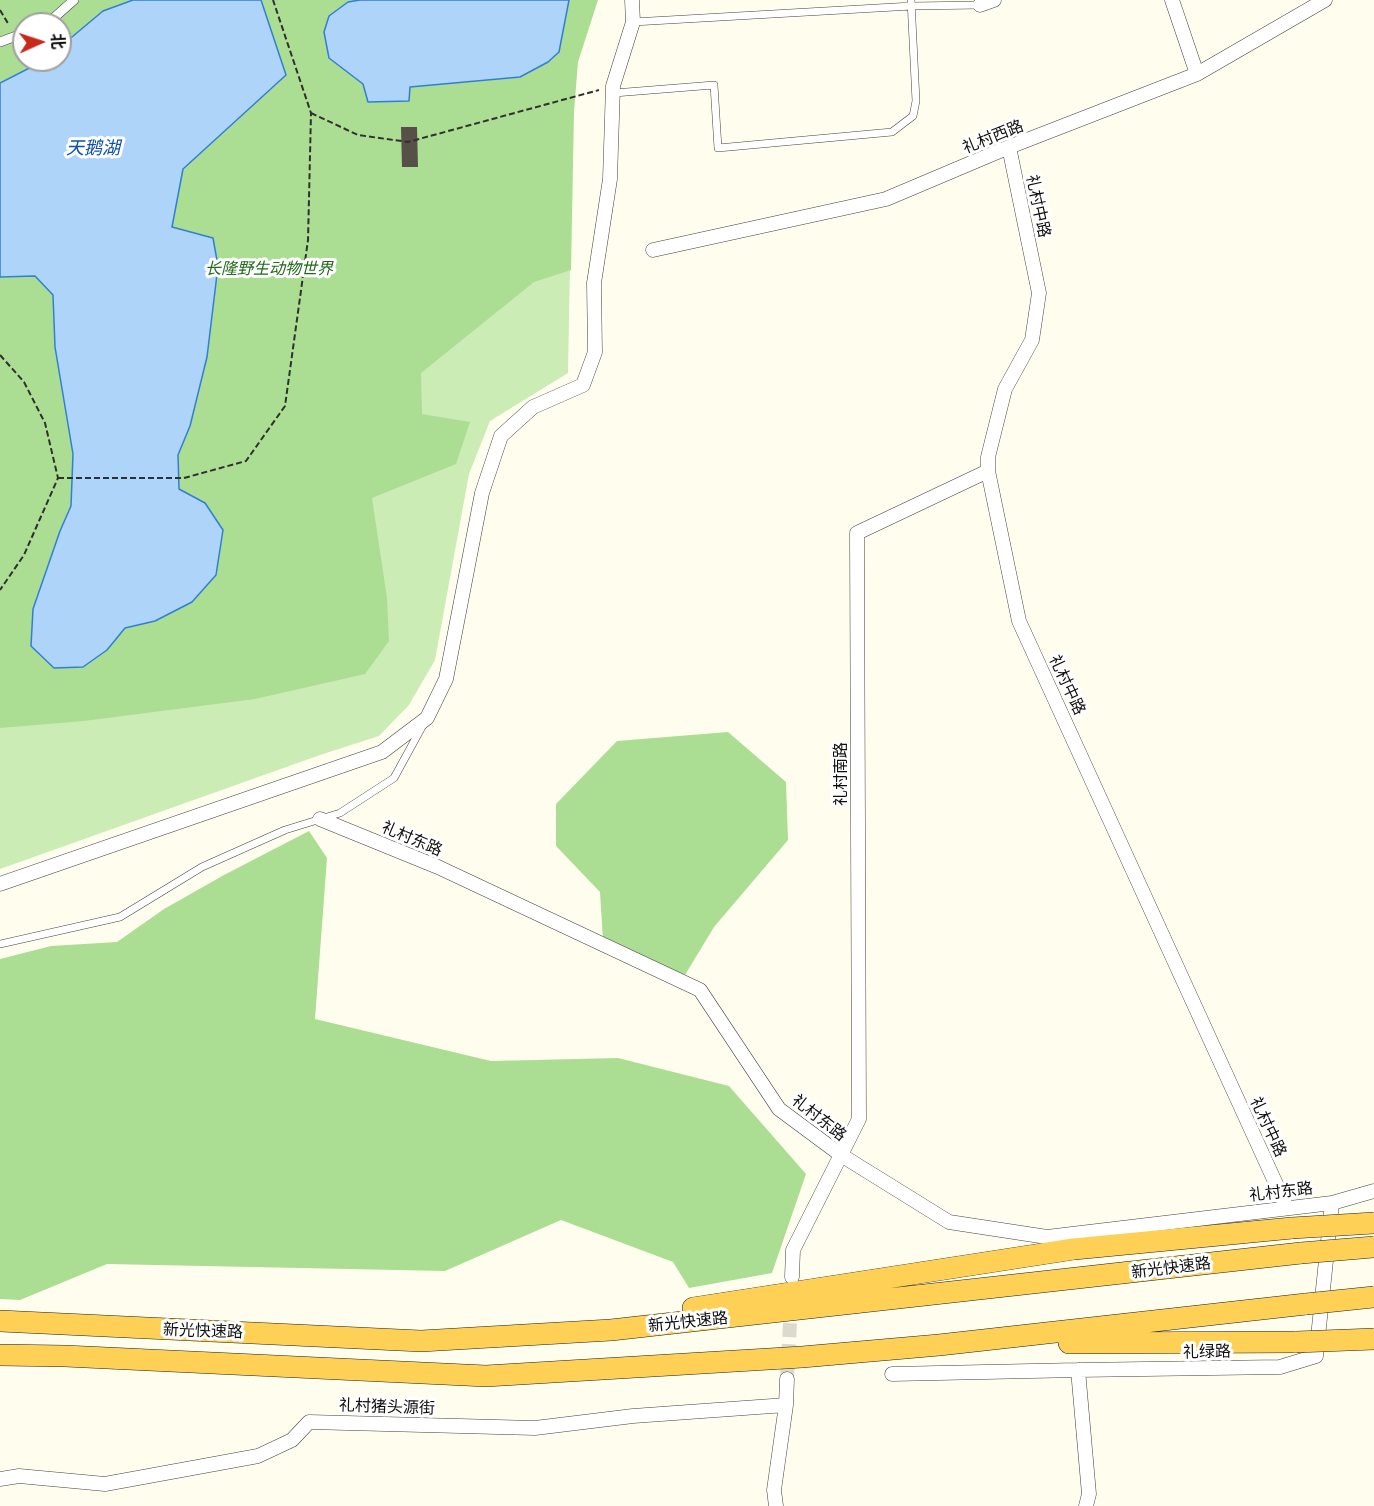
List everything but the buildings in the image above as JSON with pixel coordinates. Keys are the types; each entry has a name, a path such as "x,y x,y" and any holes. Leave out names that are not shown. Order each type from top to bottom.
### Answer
{"highway":[{"path":"527,1335 778,1294 1290,1218 1374,1223"},
{"name":"新光快速路","path":"0,1322 421,1341 622,1329 1301,1253 1374,1247"},
{"name":"新光快速路","path":"0,1355 65,1356 486,1376 802,1358 1374,1297"},
{"path":"939,1345 1148,1341 1296,1342 1374,1339"}],"street":[{"path":"60,12 74,0"},
{"path":"0,884 382,752 427,718 446,679 482,493 501,436 532,407 583,385 595,352 594,283 610,179 614,90 633,22 632,0"},
{"path":"980,5 994,0"},
{"path":"1172,0 1197,74"},
{"name":"礼村西路","path":"653,250 886,199 1009,147 1197,74 1325,0"},
{"name":"礼村中路","path":"1009,147 1039,293 1032,340 1005,389 988,457 988,471 1019,621 1290,1218"},
{"name":"礼村南路","path":"841,1155 859,1119 857,534 988,471"},
{"name":"礼村东路","path":"320,819 438,867 700,990 779,1109 841,1155 949,1222 1047,1237 1290,1218 1374,1191"},
{"path":"792,1277 793,1250 841,1155"},
{"name":"礼绿路","path":"1078,1370 1280,1367 1316,1356 1332,1203"},
{"path":"892,1374 1078,1370 1089,1494 1086,1506"},
{"path":"776,1506 774,1490 786,1405 787,1379"},
{"name":"礼村猪头源街","path":"0,1479 19,1476 105,1484 258,1456 292,1440 309,1422 535,1428 633,1416 786,1405"}],"lane":[{"path":"633,22 912,3 980,5"},
{"path":"614,90 714,85 718,148 892,132 913,116 916,101 912,3"},
{"path":"0,944 120,917 202,867 285,830 340,813 394,778 427,718"}],"path":[{"path":"58,478 184,478 246,460 285,406 308,240 310,113 273,0"},
{"path":"0,10 12,24"},
{"path":"310,113 358,135 408,142 614,90"},
{"path":"0,355 24,382 45,423 58,478 24,555 0,590"}],"green space":[{"name":"长隆野生动物世界","path":"0,0 597,0 574,51 568,373 490,421 469,474 435,660 409,705 379,736 0,869"},
{"path":"0,0 133,0 103,11 72,37 72,12 12,12 12,72 21,72 0,83"},
{"path":"261,0 360,0 348,2 329,58 363,84 368,102 409,101 410,87 520,77 559,52 569,0 598,0 578,62 574,112 571,270 534,282 421,373 422,414 470,422 456,464 372,498 387,598 389,641 365,674 255,699 84,721 0,728 0,277 35,276 53,295 55,347 73,454 71,506 60,531 107,650 125,628 155,621 205,503 179,489 178,455 190,426 207,357 218,266 213,238 172,228 183,169 286,75"},
{"path":"728,732 786,782 788,840 714,927 685,975 603,940 600,892 556,846 556,804 617,741"},
{"path":"309,831 327,858 315,1019 491,1061 618,1058 729,1086 806,1174 772,1273 689,1288 673,1262 561,1220 445,1271 107,1264 20,1300 0,1299 0,959 51,946 117,942 164,909"}],"water":[{"name":"天鹅湖","path":"133,0 261,0 286,75 183,169 172,227 213,238 218,266 207,357 190,426 178,455 179,489 205,503 223,530 216,575 192,602 155,621 125,628 107,650 83,667 54,668 31,646 33,609 71,506 73,454 55,347 53,295 35,276 0,277 0,83 22,72 72,72 72,37 103,11"},
{"path":"360,0 569,0 559,52 548,62 520,77 410,87 409,101 368,102 363,84 329,58 324,32 329,16 348,2"}],"tunnel":[{"path":"787,1379 791,1304"}]}
